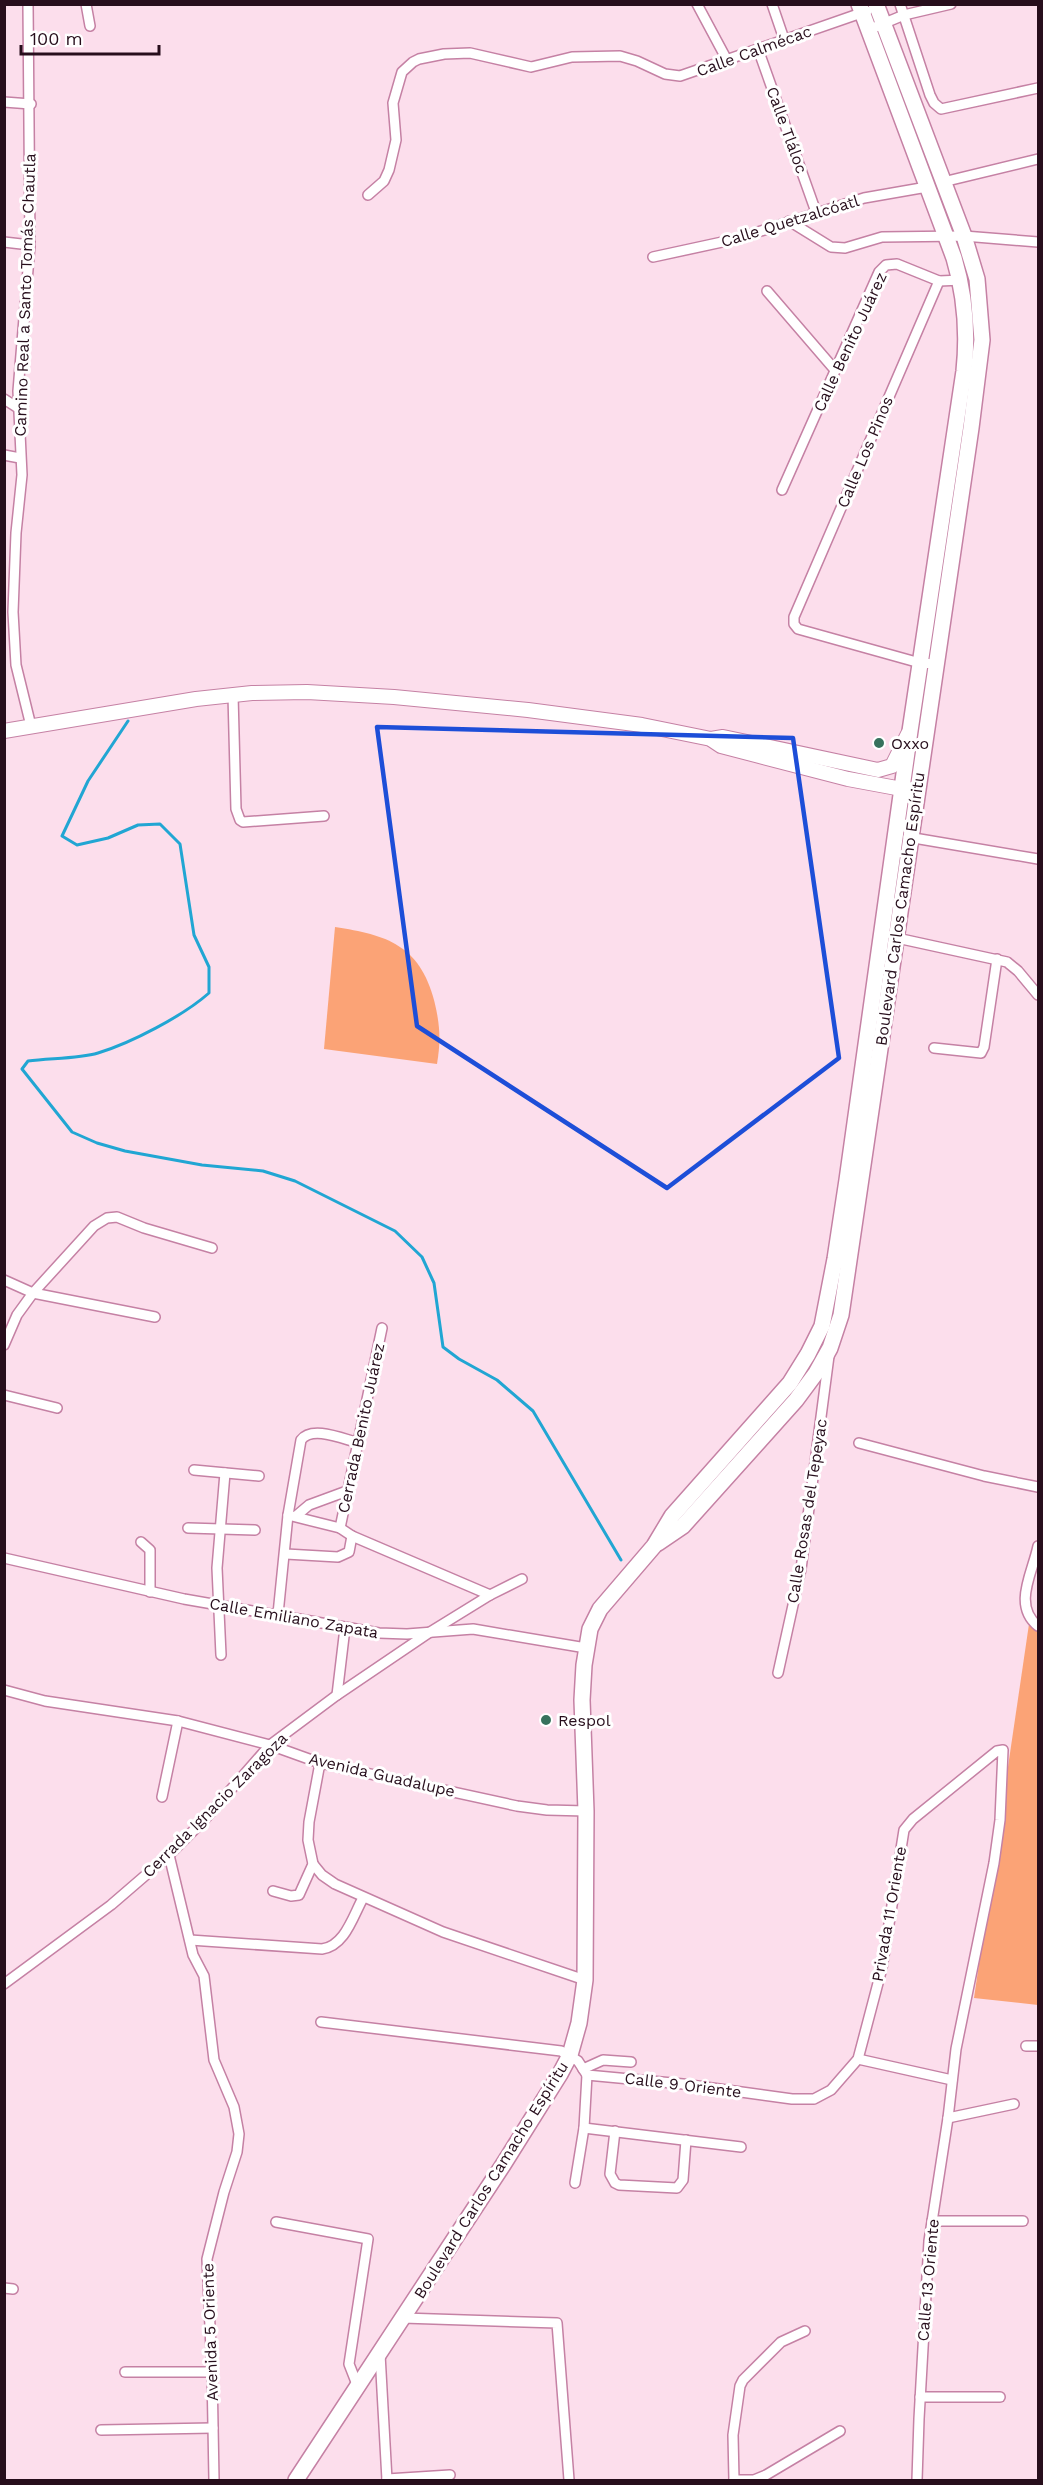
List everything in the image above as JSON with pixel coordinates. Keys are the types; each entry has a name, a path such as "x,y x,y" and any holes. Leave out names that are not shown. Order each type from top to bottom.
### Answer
{"main road":[{"name":"Boulevard Carlos Camacho Espíritu","path":"296,2481 380,2354 570,2055 579,2024 585,1980 586,1811 582,1700 586,1648 590,1629 600,1609 654,1546 672,1516 790,1383 822,1326 835,1259 910,792 936,664 981,355 981,317 977,279 964,236 877,6"},
{"name":"Boulevard Carlos Camacho Espíritu","path":"860,9 961,280 966,334 964,371 910,731 910,792"},
{"path":"4,730 233,695 288,692 349,693 528,710 642,725 711,739 723,737 878,770 885,770 892,766 910,731"},
{"path":"711,739 721,746 910,792"},
{"path":"881,786 885,770"},
{"name":"Boulevard Carlos Camacho Espíritu","path":"654,1546 683,1526 734,1470 796,1400 816,1373 830,1348 841,1315 897,938 904,837"}],"street":[{"name":"Camino Real a Santo Tomás Chautla","path":"28,4 31,104 30,244 18,408 22,475 9,613 9,641 31,726"},
{"path":"86,4 90,26"},
{"path":"697,4 727,60"},
{"path":"772,4 784,39"},
{"path":"900,4 933,103 941,109 1038,88"},
{"path":"868,30 904,15 951,4"},
{"name":"Calle Calmécac","path":"368,195 384,181 389,170 396,140 393,103 402,72 412,62 444,54 470,53 531,67 572,57 620,56 673,76 690,74 860,9 877,6"},
{"name":"Calle Tláloc","path":"758,49 816,212"},
{"path":"4,102 31,104"},
{"path":"943,182 1038,159"},
{"name":"Calle Quetzalcóatl","path":"653,257 736,238 864,198 927,187"},
{"path":"789,221 831,248 845,248 882,237 964,236 1038,242"},
{"path":"4,242 30,244"},
{"name":"Calle Benito Juárez","path":"782,490 879,272 886,265 897,264 939,280 977,279"},
{"name":"Calle Los Pinos","path":"920,663 798,629 794,624 794,617 939,280"},
{"path":"767,291 835,370"},
{"path":"4,399 18,408"},
{"path":"4,455 20,458"},
{"path":"4,530 16,533"},
{"path":"920,663 936,664"},
{"path":"233,695 236,809 240,820 243,822 324,816"},
{"path":"904,837 1038,859"},
{"path":"897,938 1007,962 1018,971 1038,995"},
{"path":"934,1048 981,1053 984,1047 997,959"},
{"path":"4,1345 17,1315 33,1293 94,1226 107,1218 117,1217 144,1228 212,1248"},
{"path":"4,1280 33,1293 155,1317"},
{"name":"Cerrada Benito Juárez","path":"340,1528 382,1328"},
{"name":"Calle Rosas del Tepeyac","path":"778,1673 801,1569 830,1348"},
{"path":"4,1395 57,1408"},
{"path":"278,1614 299,1445 304,1436 315,1433 358,1443"},
{"path":"860,1443 984,1476 1038,1487"},
{"path":"194,1470 259,1476"},
{"path":"221,1655 217,1568 225,1473"},
{"path":"292,1515 309,1505 347,1491"},
{"path":"292,1515 340,1528 352,1536 490,1595"},
{"path":"188,1528 255,1530"},
{"path":"286,1554 338,1557 349,1552 352,1536"},
{"path":"141,1542 148,1546 151,1555 150,1592"},
{"path":"1038,1546 1024,1599 1030,1617 1038,1626"},
{"name":"Calle Emiliano Zapata","path":"4,1558 150,1592 345,1628 379,1633 473,1629 586,1648"},
{"name":"Cerrada Ignacio Zaragoza","path":"4,1984 111,1905 169,1855 205,1819 270,1745 337,1695 430,1632 490,1595 522,1579"},
{"path":"337,1695 345,1628"},
{"name":"Avenida Guadalupe","path":"4,1690 45,1701 178,1721 270,1745 320,1763 517,1806 547,1810 586,1811"},
{"path":"162,1797 178,1721"},
{"name":"Privada 11 Oriente","path":"807,2099 822,2096 831,2090 858,2059 882,1968 904,1830 913,1819 997,1751 1001,1749 1004,1752"},
{"name":"Calle 13 Oriente","path":"917,2481 926,2268 952,2080 994,1863 1000,1820 1004,1752"},
{"path":"320,1763 309,1822 309,1847 313,1864 322,1875 363,1898 443,1932 585,1980"},
{"path":"169,1855 190,1940 331,1948 342,1938 363,1898"},
{"path":"273,1891 291,1896 299,1895 313,1864"},
{"name":"Avenida 5 Oriente","path":"190,1940 193,1955 204,1976 214,2060 237,2117 239,2133 237,2152 207,2259 214,2481"},
{"path":"321,2022 550,2049 570,2055 585,2072 584,2128 575,2183"},
{"path":"1026,2046 1038,2046"},
{"path":"858,2059 952,2080"},
{"path":"585,2072 603,2060 631,2062"},
{"name":"Calle 9 Oriente","path":"585,2072 807,2099"},
{"path":"948,2118 1014,2104"},
{"path":"584,2128 741,2147"},
{"path":"615,2131 610,2175 619,2185 677,2188 683,2180 686,2140"},
{"path":"932,2221 1023,2221"},
{"path":"276,2222 368,2238 349,2364 358,2387"},
{"path":"403,2318 557,2323 569,2481"},
{"path":"805,2331 781,2342 743,2380 736,2398 733,2435 734,2480 754,2480 766,2475 840,2431"},
{"path":"380,2354 387,2480 450,2475"},
{"path":"125,2373 212,2372"},
{"path":"920,2397 1000,2397"},
{"path":"101,2430 213,2428"}],"highlighted area":[{"path":"377,727 793,738 839,1058 667,1188 417,1026"}],"shaded area":[{"path":"335,927 385,939 410,955 420,967 428,981 438,1017 437,1064 324,1049"},
{"path":"1029,1624 1038,1626 1038,2005 974,1998"}],"waterway":[{"path":"128,721 88,781 62,836 77,845 108,838 138,825 160,824 180,844 194,935 209,967 209,993 171,1019 126,1043 90,1055 28,1061 22,1069 72,1132 97,1143 125,1151 202,1165 263,1171 295,1181 395,1231 422,1257 434,1283 443,1347 459,1359 497,1380 533,1411 621,1560"}],"place":[{"name":"Oxxo","path":"879,743"},
{"name":"Respol","path":"546,1720"}]}
